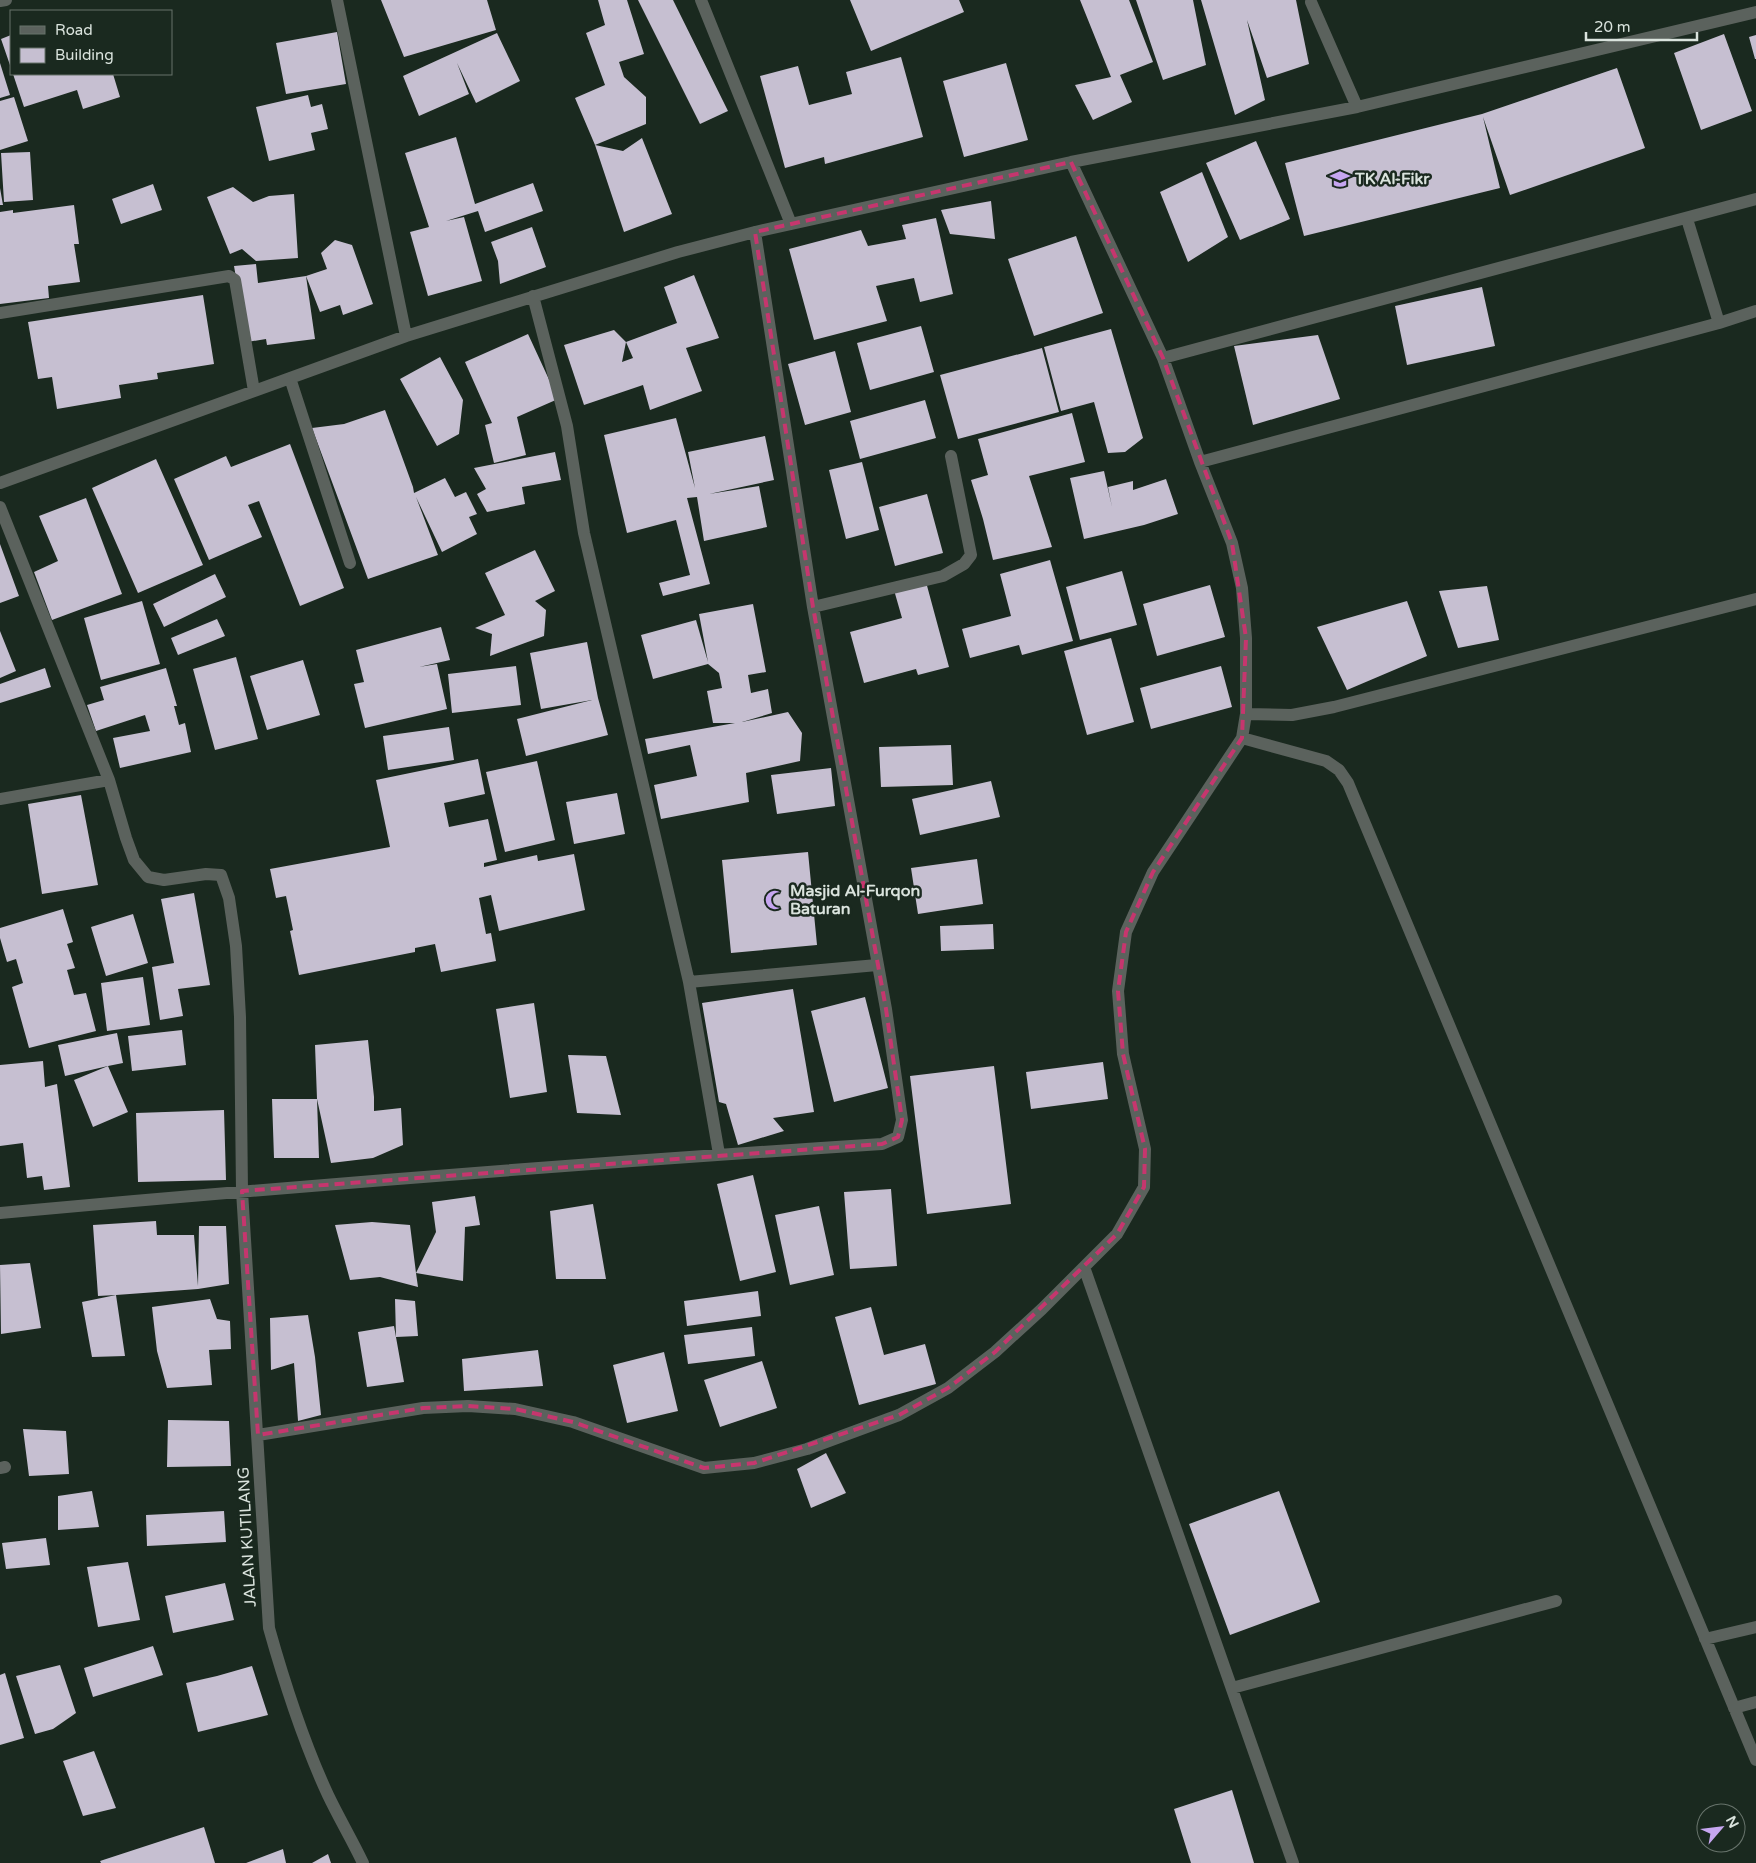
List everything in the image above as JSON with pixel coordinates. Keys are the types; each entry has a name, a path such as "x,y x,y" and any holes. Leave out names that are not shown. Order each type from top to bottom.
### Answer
{"street":[{"path":"0,1 6,0"},
{"path":"337,0 406,336"},
{"path":"701,0 791,224"},
{"path":"1311,2 1357,107"},
{"path":"0,483 406,336 678,252 755,232 1071,162 1357,107 1756,12"},
{"path":"258,1435 423,1408 468,1406 514,1409 573,1422 704,1468 754,1463 807,1449 899,1415 948,1388 994,1352 1042,1309 1117,1234 1144,1187 1145,1148 1122,1054 1118,990 1126,932 1153,872 1242,738 1246,714 1246,638 1242,588 1232,543 1200,462 1163,358 1071,162"},
{"path":"1163,358 1756,199"},
{"path":"1686,219 1719,323"},
{"path":"0,1212 719,1154 882,1144 898,1137 902,1120 886,1009 814,607 755,232"},
{"path":"0,313 229,276 235,280 254,391"},
{"path":"533,296 567,426 584,533 689,982 719,1154"},
{"path":"1200,462 1719,323 1756,311"},
{"path":"290,378 350,563"},
{"path":"814,607 944,576 964,564 971,554 951,456"},
{"path":"0,507 110,780 0,799"},
{"path":"1246,714 1292,715 1334,707 1756,599"},
{"path":"1242,738 1326,761 1339,770 1348,783 1756,1760"},
{"name":"JALAN KUTILANG","path":"110,780 134,860 148,877 164,880 221,875 229,898 236,946 240,1016 242,1191 269,1628 285,1685 305,1739 328,1794 363,1863"},
{"path":"689,982 877,964"},
{"path":"1084,1268 1293,1863"},
{"path":"1232,1688 1556,1601"},
{"path":"1705,1638 1756,1626"},
{"path":"1734,1708 1756,1702"}],"highlighted area":[{"path":"1071,162 1163,358 1232,543 1246,638 1242,738 1153,872 1126,932 1118,991 1123,1054 1145,1149 1144,1187 1117,1234 995,1352 948,1388 899,1415 754,1463 704,1468 573,1422 515,1409 468,1406 423,1408 258,1435 242,1191 882,1144 898,1137 902,1120 886,1009 813,607 755,232"}],"building":[{"path":"381,0 487,0 496,30 404,57"},
{"path":"598,0 627,0 644,54 619,62 624,77 646,97 646,124 595,145 575,98 605,85 586,33 605,25"},
{"path":"638,0 673,0 728,111 700,124"},
{"path":"850,0 959,0 964,12 871,51"},
{"path":"1080,0 1129,0 1153,62 1120,75 1132,102 1093,120 1075,85 1111,77"},
{"path":"1136,0 1193,0 1206,65 1163,80"},
{"path":"1201,0 1296,0 1309,64 1267,78 1247,20 1265,100 1235,115"},
{"path":"337,32 346,84 286,94 276,43"},
{"path":"497,33 520,81 476,103 457,63 469,94 419,116 403,76"},
{"path":"1724,34 1752,111 1701,130 1674,53"},
{"path":"10,35 10,65 1,39"},
{"path":"1756,35 1756,59 1755,59 1749,37"},
{"path":"901,57 923,137 825,164 824,157 785,168 760,76 798,66 809,105 852,94 846,72"},
{"path":"0,63 10,95 0,98"},
{"path":"1006,63 1028,140 964,157 943,81"},
{"path":"1617,68 1645,148 1510,195 1483,117 1500,188 1304,236 1285,163 1482,114"},
{"path":"13,75 113,75 120,97 83,109 77,90 24,107"},
{"path":"308,95 311,107 322,104 328,129 311,133 315,150 269,161 256,107"},
{"path":"14,97 28,141 0,150 0,101"},
{"path":"456,137 475,204 533,183 543,211 485,232 478,211 446,221 464,217 482,281 428,296 410,232 429,227 405,153"},
{"path":"642,138 672,214 624,232 595,145 623,151"},
{"path":"1256,141 1290,219 1240,240 1206,163"},
{"path":"30,152 33,200 4,202 1,153"},
{"path":"1202,172 1228,237 1188,262 1160,192"},
{"path":"153,184 162,210 121,224 112,199"},
{"path":"233,187 253,202 269,196 294,194 298,258 256,261 242,249 230,254 207,197"},
{"path":"0,188 3,205 0,205"},
{"path":"991,201 995,239 950,234 941,210"},
{"path":"74,205 79,244 74,244 80,282 48,286 49,298 0,304 0,212 13,210 13,213"},
{"path":"936,218 953,294 920,302 914,278 876,286 887,321 814,340 789,249 861,230 868,246 906,239 902,225"},
{"path":"532,227 546,267 500,284 498,261 491,242"},
{"path":"1076,236 1103,313 1034,336 1008,259"},
{"path":"335,240 352,245 373,304 343,315 340,305 320,312 306,276 327,269 321,253"},
{"path":"256,264 258,283 306,276 315,339 267,345 266,339 247,342 234,266"},
{"path":"694,275 719,338 686,348 702,391 650,410 643,385 584,405 564,345 614,330 626,342 677,323 664,287","holes":["626,342 633,358 622,362"]},
{"path":"1482,287 1495,346 1407,365 1395,306"},
{"path":"203,295 214,364 157,373 158,379 119,385 121,398 57,409 52,377 38,379 28,322"},
{"path":"921,326 934,372 870,390 857,343"},
{"path":"1111,329 1143,438 1125,452 1108,453 1094,402 1061,411 1044,347"},
{"path":"528,334 558,399 517,417 526,455 494,463 485,425 492,423 465,362"},
{"path":"1318,335 1340,399 1253,425 1234,346"},
{"path":"1042,348 1059,412 958,439 940,375"},
{"path":"835,351 851,412 805,425 788,364"},
{"path":"440,357 463,400 459,434 437,446 400,379"},
{"path":"925,400 936,438 860,459 850,421"},
{"path":"385,410 414,493 445,478 455,497 466,492 477,514 469,517 477,534 442,552 416,497 438,555 368,579 312,428 344,424"},
{"path":"1072,413 1085,462 1029,476 1052,547 993,560 971,480 988,475 978,439"},
{"path":"676,418 695,488 688,452 765,436 774,480 709,494 759,486 767,527 704,541 697,497 687,498 710,584 663,596 659,583 690,575 676,520 627,533 604,435"},
{"path":"290,444 344,588 300,606 259,501 248,505 262,537 209,560 174,479 226,456 231,467"},
{"path":"555,452 561,480 522,487 525,504 487,512 477,494 486,489 474,468"},
{"path":"156,459 203,565 138,593 92,488"},
{"path":"862,462 879,530 846,539 829,470"},
{"path":"1104,471 1112,507 1108,487 1133,481 1133,490 1166,479 1178,514 1144,525 1084,539 1070,478"},
{"path":"927,494 943,553 895,566 879,507"},
{"path":"86,498 122,594 52,620 34,572 58,561 39,516"},
{"path":"0,544 19,596 0,603"},
{"path":"535,550 555,591 535,601 546,610 544,636 490,656 492,634 475,628 505,615 485,573"},
{"path":"1050,560 1073,641 1022,655 1019,645 970,658 962,629 1011,616 1000,574"},
{"path":"1122,571 1137,625 1080,640 1066,587"},
{"path":"215,574 226,597 164,627 153,604"},
{"path":"926,582 949,667 918,675 916,669 864,683 850,632 902,618 894,590"},
{"path":"1210,585 1225,637 1157,656 1143,604"},
{"path":"1487,586 1499,640 1458,648 1439,591"},
{"path":"142,601 160,664 101,680 84,618"},
{"path":"1407,601 1427,656 1347,690 1317,627"},
{"path":"753,604 766,672 748,675 751,693 768,689 772,713 742,722 788,712 802,733 800,761 746,773 749,802 661,819 654,785 697,776 690,745 648,754 645,739 735,723 713,723 707,691 722,688 719,673 708,664 653,679 641,635 696,620 708,662 699,614"},
{"path":"217,619 225,636 178,655 171,638"},
{"path":"441,627 450,660 419,667 437,664 447,709 365,728 354,684 364,682 356,650"},
{"path":"0,631 16,671 0,678"},
{"path":"1111,638 1134,722 1087,735 1064,651"},
{"path":"587,642 598,698 608,735 526,756 517,719 592,700 541,709 530,653"},
{"path":"236,657 258,739 215,750 193,669"},
{"path":"303,660 320,715 267,730 250,676"},
{"path":"516,666 521,705 452,713 448,674"},
{"path":"1221,666 1232,707 1151,729 1140,688"},
{"path":"45,668 51,687 0,703 0,684"},
{"path":"166,668 177,706 174,706 179,725 185,723 191,752 120,768 113,738 150,731 145,715 96,731 87,705 104,700 100,687"},
{"path":"449,727 454,760 388,770 383,736"},
{"path":"951,745 953,785 881,787 879,747"},
{"path":"478,759 485,794 444,803 449,827 488,819 497,860 484,863 484,867 537,855 538,861 574,854 585,910 499,931 491,895 479,898 486,934 491,933 496,961 441,972 435,944 415,948 415,952 299,975 290,931 293,930 286,896 276,898 270,869 390,847 376,780"},
{"path":"537,761 555,840 505,852 486,772"},
{"path":"831,768 835,806 777,814 771,775"},
{"path":"991,781 1000,817 920,835 912,799"},
{"path":"617,793 625,834 574,844 566,802"},
{"path":"81,795 98,885 42,894 28,804"},
{"path":"808,852 817,945 731,953 722,860"},
{"path":"977,859 983,904 918,914 911,868"},
{"path":"194,893 210,985 178,989 183,1016 160,1020 152,967 174,963 161,899"},
{"path":"63,909 73,942 67,944 75,968 67,970 74,995 86,993 96,1031 29,1048 12,987 23,983 16,959 7,962 0,938 0,928"},
{"path":"133,914 148,963 106,976 91,927"},
{"path":"993,924 994,949 941,951 940,926"},
{"path":"143,977 150,1025 107,1031 101,983"},
{"path":"793,989 814,1112 773,1118 784,1131 738,1145 726,1104 719,1102 702,1003"},
{"path":"865,997 888,1088 834,1102 811,1011"},
{"path":"534,1003 547,1092 510,1098 496,1009"},
{"path":"182,1030 186,1065 132,1071 128,1036"},
{"path":"117,1033 123,1063 65,1076 58,1045"},
{"path":"368,1040 374,1111 401,1108 403,1145 373,1158 331,1163 317,1099 315,1045"},
{"path":"568,1055 606,1056 621,1115 577,1113"},
{"path":"43,1061 45,1087 57,1084 70,1187 44,1190 42,1176 27,1178 23,1143 0,1146 0,1065"},
{"path":"1103,1062 1108,1099 1031,1109 1026,1072"},
{"path":"108,1066 128,1112 93,1127 74,1080"},
{"path":"994,1066 1011,1204 927,1214 910,1076"},
{"path":"272,1099 317,1099 319,1158 274,1158"},
{"path":"224,1110 226,1180 138,1182 136,1113"},
{"path":"753,1175 776,1272 740,1281 717,1184"},
{"path":"891,1189 897,1266 850,1269 844,1192"},
{"path":"475,1196 480,1225 465,1227 463,1281 416,1273 436,1232 432,1202"},
{"path":"593,1204 606,1279 556,1279 550,1211"},
{"path":"819,1206 834,1275 790,1285 775,1215"},
{"path":"156,1221 157,1235 194,1235 198,1286 199,1226 226,1226 229,1284 198,1289 98,1296 93,1225"},
{"path":"372,1222 410,1225 418,1287 380,1277 350,1280 335,1225"},
{"path":"30,1263 41,1328 1,1334 0,1265"},
{"path":"758,1291 761,1316 687,1326 684,1301"},
{"path":"116,1295 125,1356 92,1357 82,1302"},
{"path":"210,1299 217,1319 230,1321 231,1349 209,1350 212,1385 167,1388 157,1351 152,1307"},
{"path":"395,1299 415,1301 418,1336 396,1337"},
{"path":"871,1307 884,1355 925,1344 936,1384 859,1405 835,1317"},
{"path":"308,1315 315,1357 321,1415 298,1421 294,1363 271,1370 270,1318"},
{"path":"394,1326 404,1382 367,1387 358,1332"},
{"path":"752,1327 755,1356 688,1364 684,1335"},
{"path":"538,1350 543,1386 464,1391 462,1359"},
{"path":"664,1352 678,1411 627,1423 613,1365"},
{"path":"762,1361 777,1408 720,1427 704,1380"},
{"path":"168,1420 229,1421 231,1466 167,1467"},
{"path":"23,1429 66,1431 69,1474 29,1476"},
{"path":"826,1453 846,1493 811,1508 797,1469"},
{"path":"92,1491 99,1527 58,1530 58,1496"},
{"path":"1279,1491 1320,1602 1230,1635 1189,1524"},
{"path":"224,1511 226,1542 147,1546 146,1515"},
{"path":"46,1538 50,1565 6,1569 2,1543"},
{"path":"128,1562 140,1620 98,1627 87,1567"},
{"path":"225,1583 234,1620 173,1633 165,1596"},
{"path":"153,1646 163,1675 93,1697 84,1668"},
{"path":"60,1665 76,1713 53,1729 35,1734 16,1676"},
{"path":"252,1666 268,1715 198,1732 186,1683"},
{"path":"5,1673 24,1738 0,1745 0,1675"},
{"path":"94,1751 116,1808 83,1816 63,1761"},
{"path":"1232,1790 1254,1863 1191,1863 1174,1809"},
{"path":"204,1827 215,1863 101,1863 100,1861"},
{"path":"283,1849 286,1863 246,1863"},
{"path":"328,1854 331,1863 312,1863"}],"place":[{"name":"TK Al-Fikr","path":"1340,179"},
{"name":"Masjid Al-Furqon Baturan","path":"775,900"}]}
